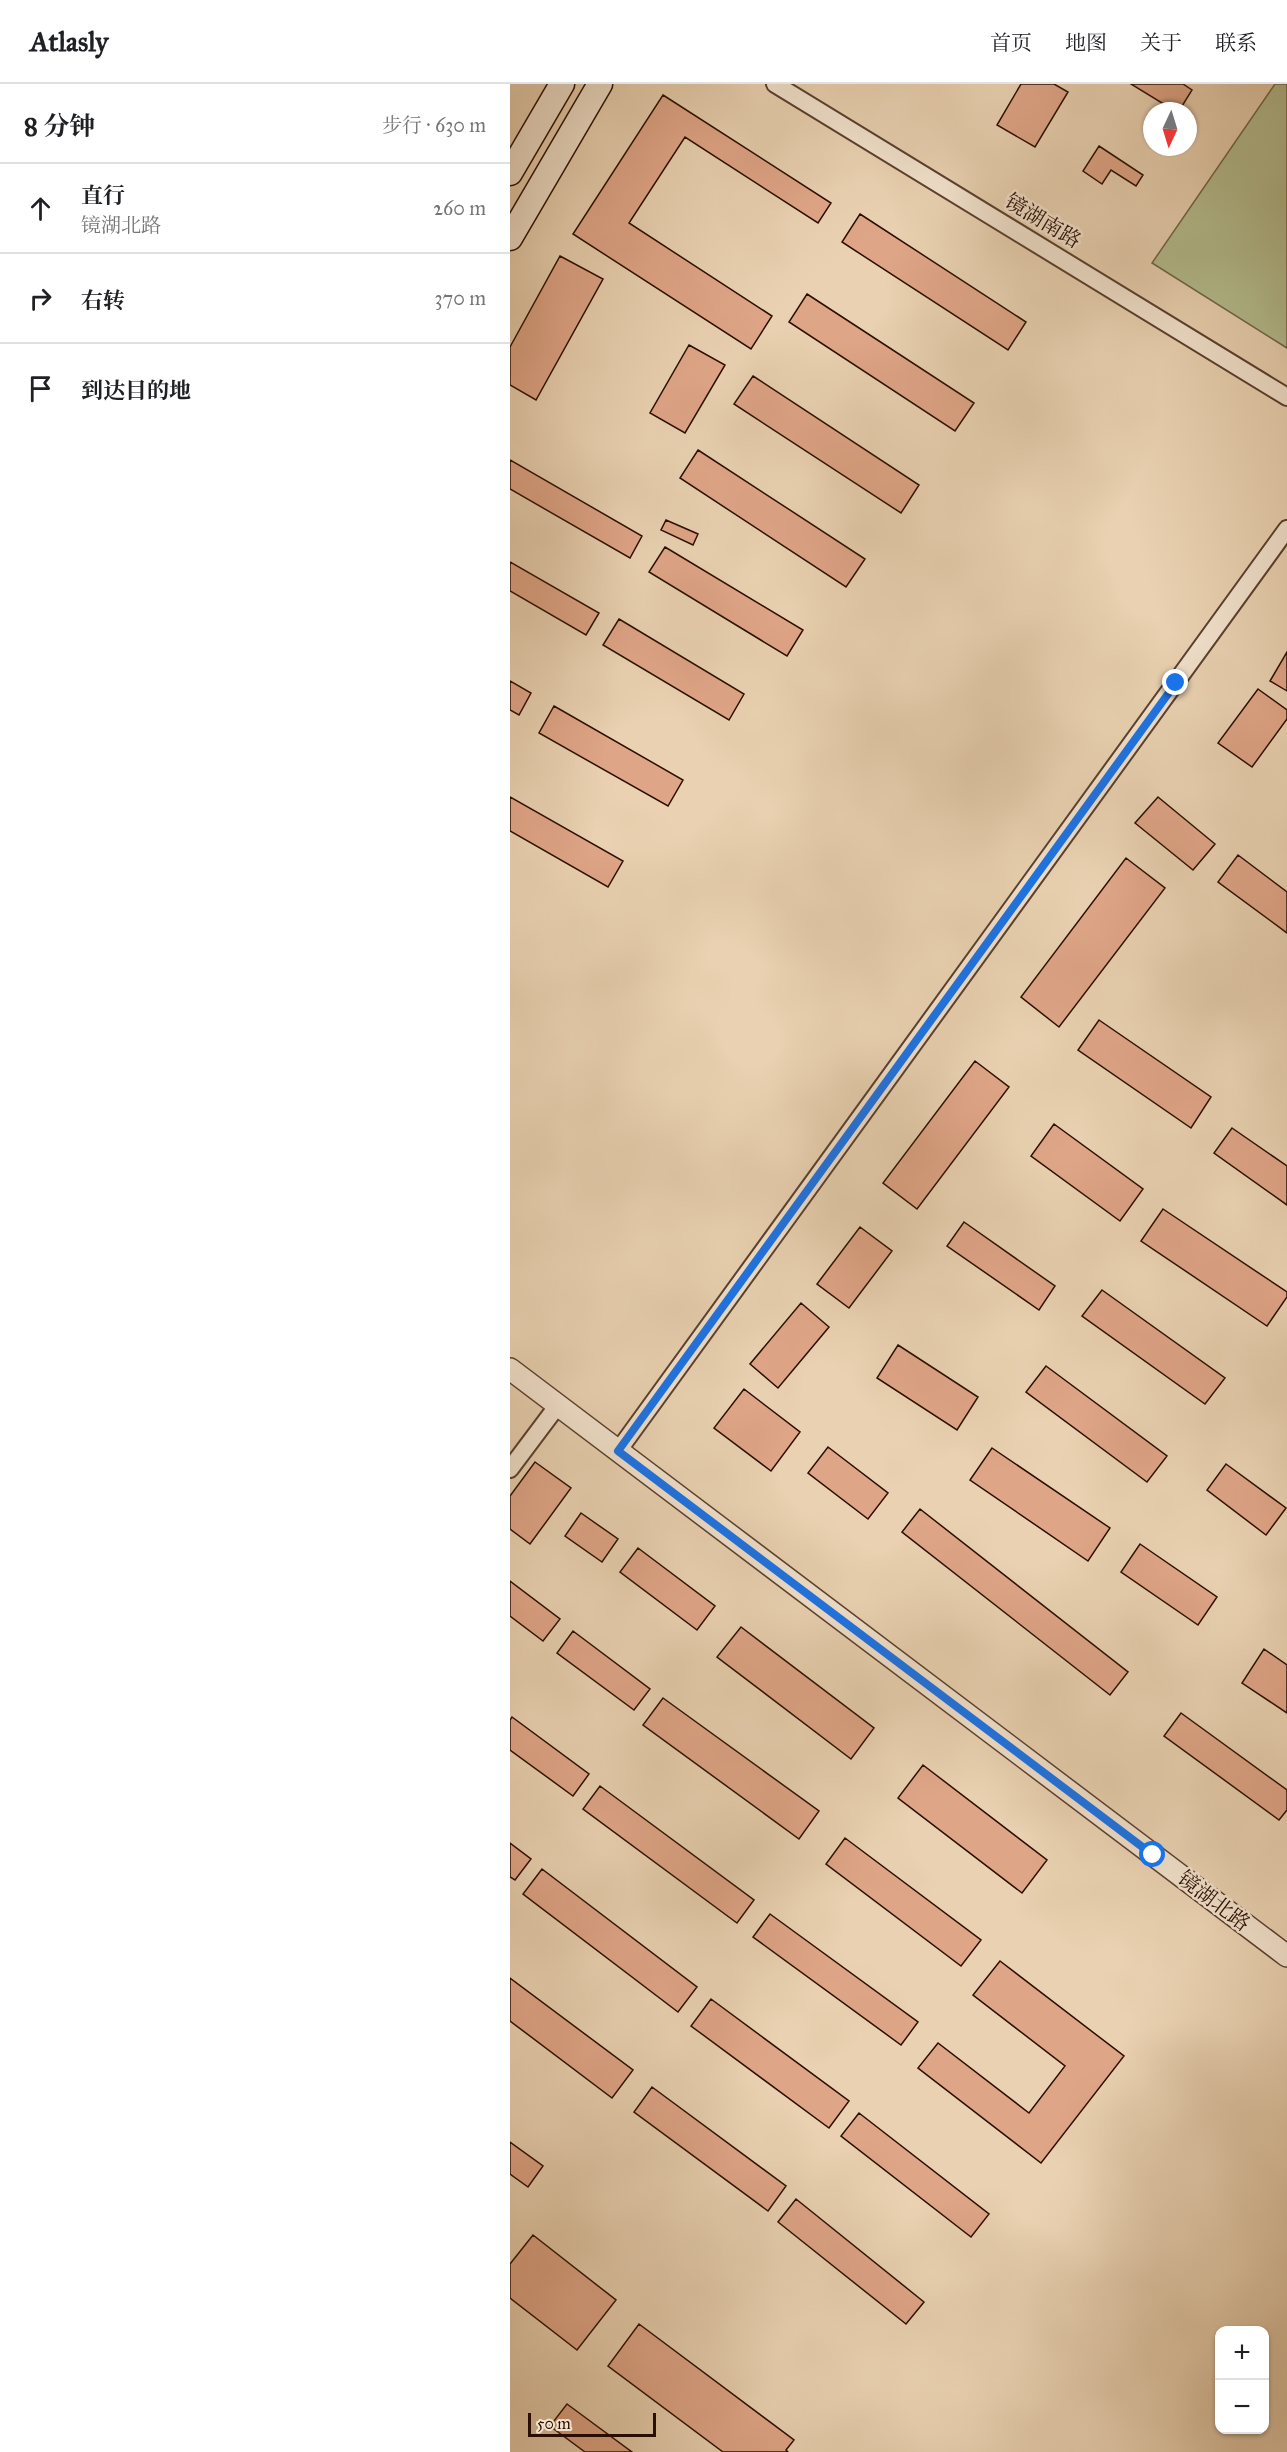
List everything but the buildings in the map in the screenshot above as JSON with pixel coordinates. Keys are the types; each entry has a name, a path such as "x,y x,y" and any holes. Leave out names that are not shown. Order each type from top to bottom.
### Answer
{"main road":[{"path":"510,173 562,84"},
{"path":"510,238 597,85"}],"street":[{"name":"镜湖南路","path":"775,84 1287,397"},
{"path":"618,1451 1287,529"},
{"name":"镜湖北路","path":"510,1369 1287,1956"},
{"path":"510,1470 558,1405"}],"green space":[{"path":"1275,84 1287,84 1287,348 1152,263"}],"route":[{"path":"1153,1855 618,1451 1176,683"}]}
